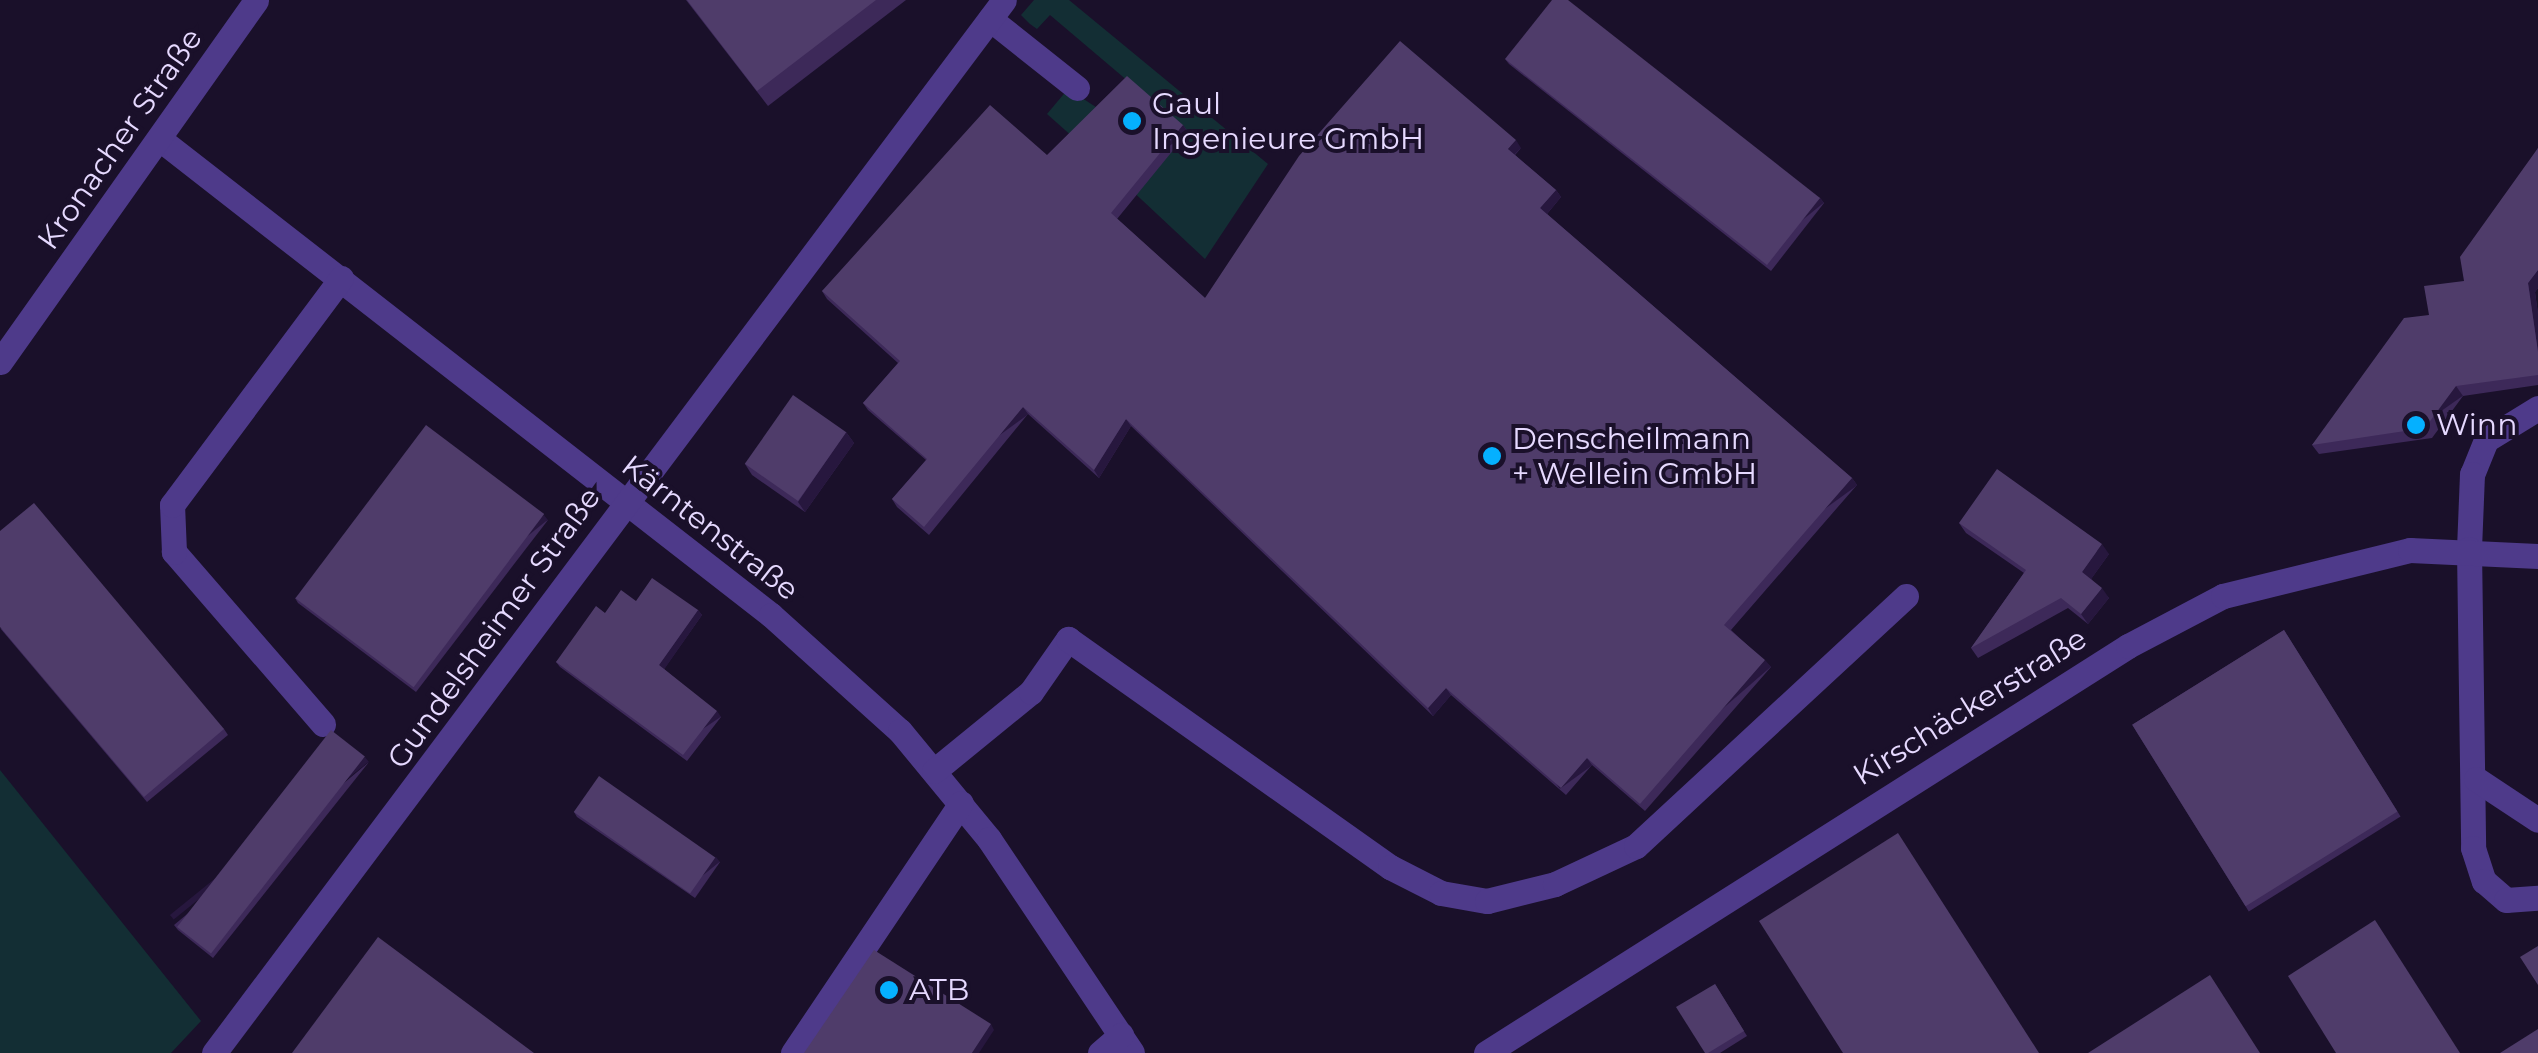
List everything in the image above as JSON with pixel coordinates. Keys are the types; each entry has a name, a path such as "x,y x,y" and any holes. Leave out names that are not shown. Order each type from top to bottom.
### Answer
{"street":[{"name":"Kronacher Straße","path":"0,362 161,140 256,0"},
{"path":"997,9 1077,88"},
{"name":"Gundelsheimer Straße","path":"214,1053 997,9"},
{"name":"Kärntenstraße","path":"161,140 809,647 934,770 961,803 1126,1044"},
{"path":"322,724 174,552 172,506 341,278"},
{"path":"2538,408 2486,440 2472,474 2469,549 2476,779 2473,848 2484,882 2506,900 2538,898"},
{"name":"Kirschäckerstraße","path":"1486,1053 2128,646 2224,596 2339,562 2469,549 2538,556"},
{"path":"934,770 1031,692 1068,639 1390,867 1441,892 1487,901 1554,884 1636,846 1906,596"},
{"path":"2476,779 2538,820"},
{"path":"793,1053 961,803"},
{"path":"1100,1053 1126,1044"}],"green space":[{"path":"1034,0 1069,0 1268,164 1205,259 1095,156 1188,132 1050,15 1037,29 1030,24 1021,15"},
{"path":"1068,89 1099,109 1074,138 1047,114"},
{"path":"0,770 201,1021 171,1053 0,1053"}],"building":[{"path":"687,0 876,0 757,91"},
{"path":"1552,0 1568,0 1820,198 1767,265 1505,59"},
{"name":"Denscheilmann + Wellein GmbH","path":"1400,41 1516,140 1508,149 1556,190 1540,208 1852,478 1724,625 1765,660 1640,804 1587,758 1561,788 1446,688 1428,708 1126,419 1094,470 1023,407 924,527 892,499 927,459 863,403 900,361 822,291 990,105 1047,155 1127,76 1183,125 1111,213 1205,298 1299,156"},
{"path":"2538,148 2538,270 2528,283 2538,375 2456,386 2425,428 2312,445 2404,318 2429,315 2424,286 2464,281 2460,257"},
{"path":"793,395 846,432 798,501 745,464"},
{"path":"426,425 544,514 414,687 295,598"},
{"path":"1997,469 2102,544 2082,572 2102,588 2081,614 2061,598 1971,648 2026,570 1959,523"},
{"path":"34,503 224,729 144,797 0,627 0,531"},
{"path":"652,578 698,610 659,665 717,711 683,755 556,662 596,606 605,613 621,590 636,601"},
{"path":"2284,630 2397,811 2246,906 2132,725"},
{"path":"331,730 365,756 211,953 177,927"},
{"path":"599,776 715,857 690,893 574,812"},
{"path":"1898,833 2039,1053 1843,1053 1759,921"},
{"path":"2375,920 2460,1053 2336,1053 2288,976"},
{"path":"378,937 534,1053 292,1053"},
{"path":"2538,946 2538,985 2520,957"},
{"name":"ATB","path":"874,950 991,1024 972,1053 804,1053"},
{"path":"2210,975 2260,1053 2088,1053"},
{"path":"1715,984 1744,1031 1705,1053 1676,1007"},
{"path":"2538,1029 2538,1053 2500,1053"}],"place":[{"name":"Gaul Ingenieure GmbH","path":"1132,121"},
{"name":"Winn","path":"2416,425"},
{"name":"Denscheilmann + Wellein GmbH","path":"1492,456"},
{"name":"ATB","path":"889,990"}]}
